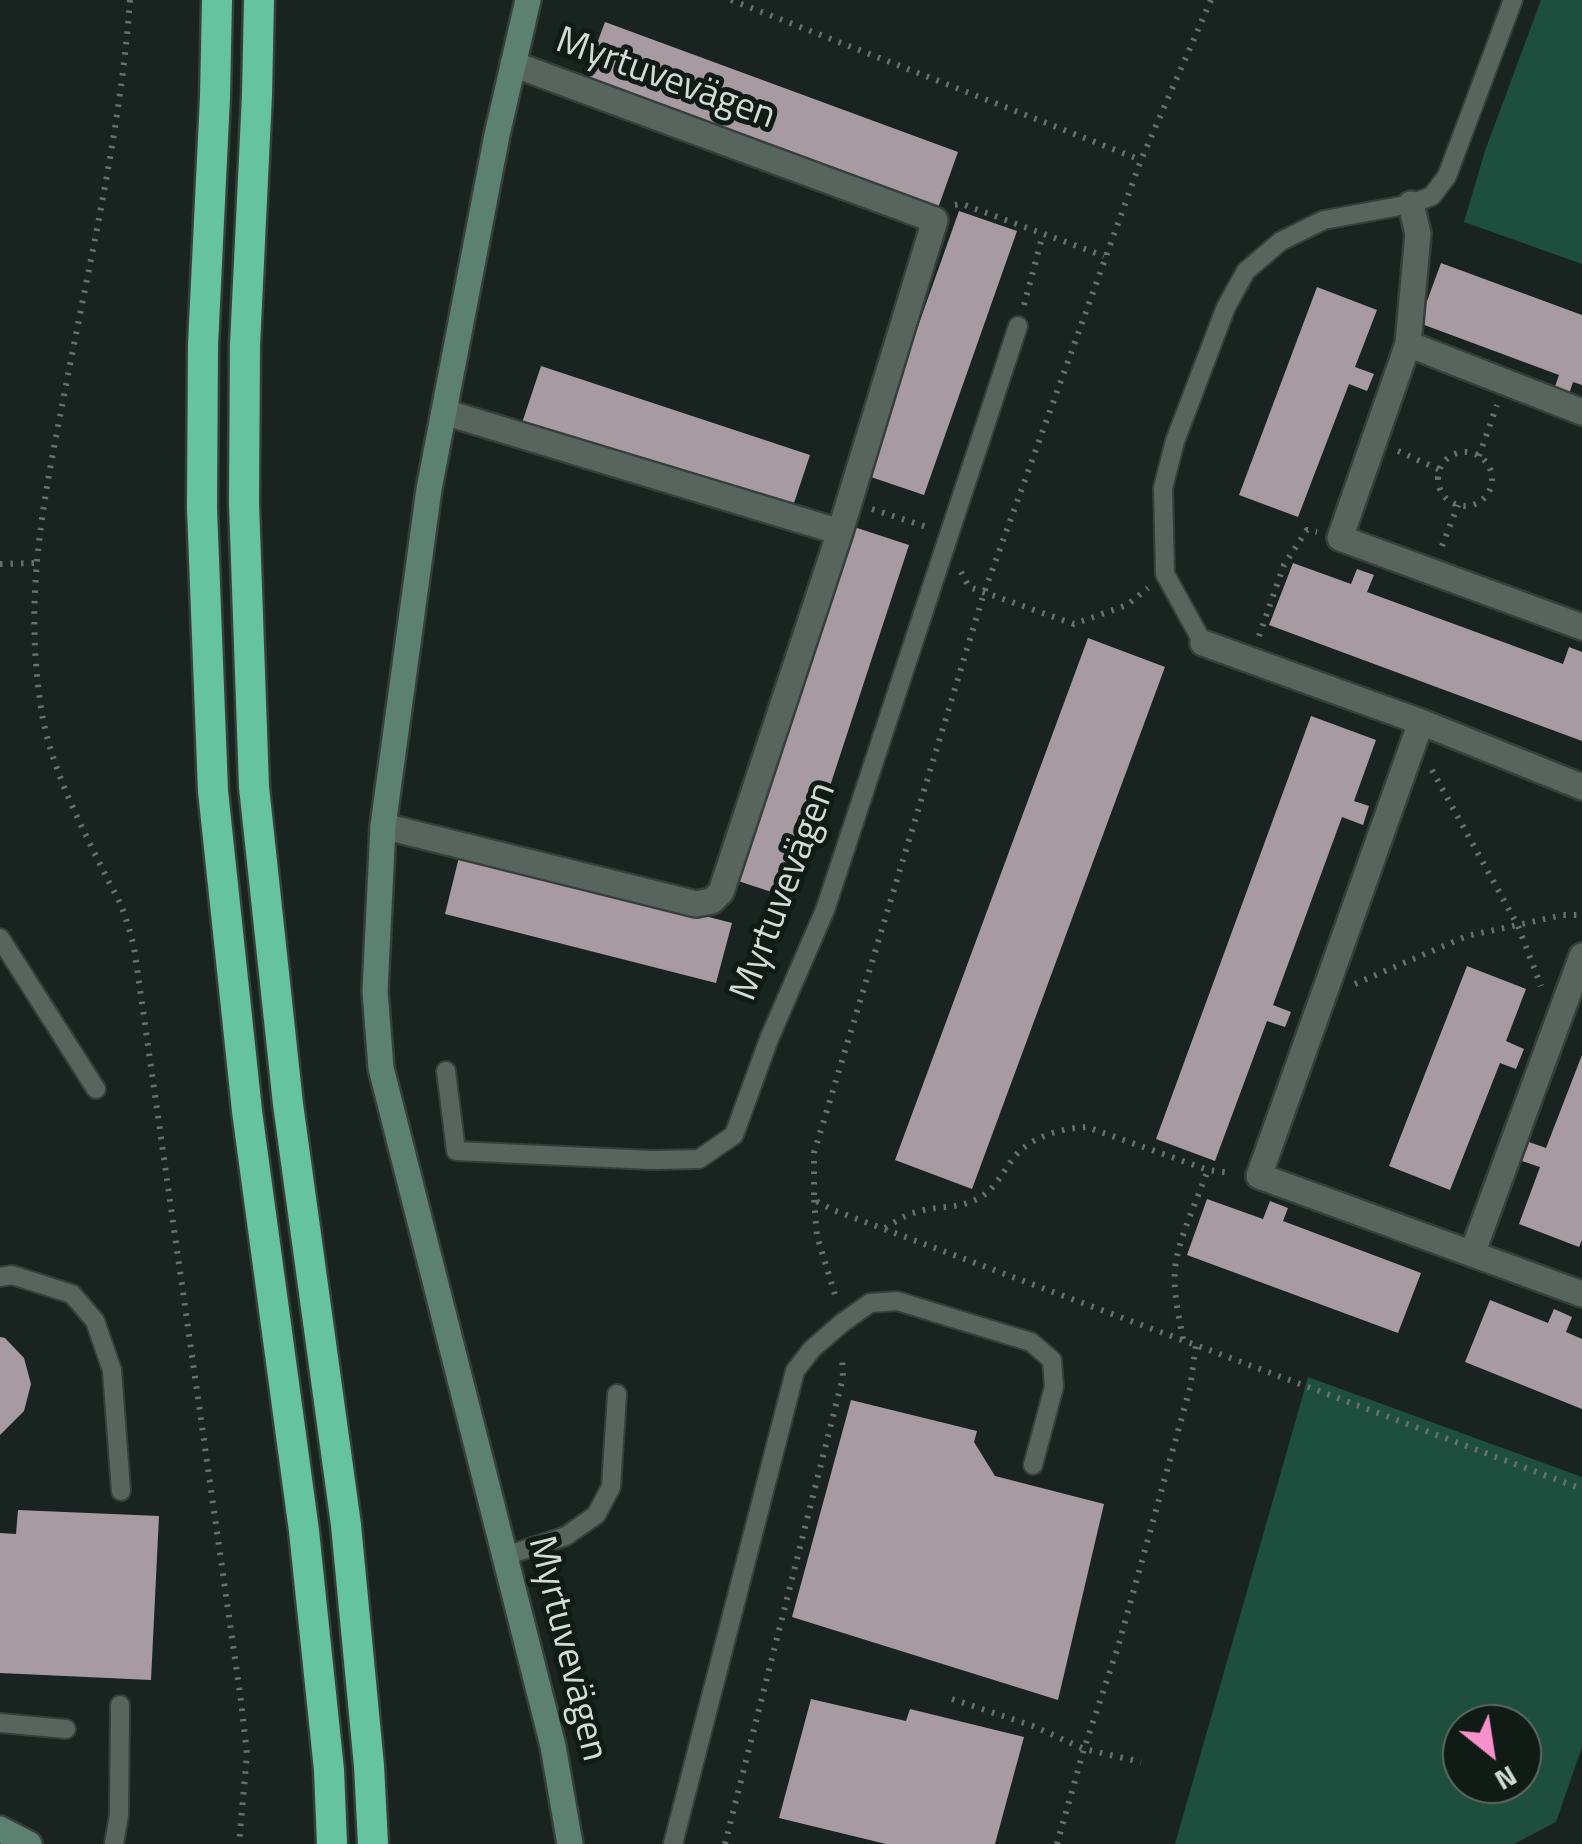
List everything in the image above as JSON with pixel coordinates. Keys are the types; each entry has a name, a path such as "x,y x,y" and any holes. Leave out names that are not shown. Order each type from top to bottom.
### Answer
{"highway":[{"path":"216,0 203,345 202,490 213,791 247,1111 304,1531 329,1770 332,1844"},
{"path":"259,0 244,444 254,787 288,1104 346,1525 370,1766 373,1844"}],"street":[{"name":"Myrtuvevägen","path":"528,0 497,135 429,489 383,826 375,991 381,1068 553,1746 570,1844"},
{"name":"Myrtuvevägen","path":"383,826 696,904 712,901 722,892 840,532 935,220 514,64"},
{"path":"1411,204 1418,234 1408,344 1340,538 1582,627"},
{"path":"1408,344 1582,412"},
{"path":"444,412 840,532"},
{"path":"1203,643 1418,730 1582,788"},
{"path":"1418,730 1258,1176 1582,1294"},
{"path":"1472,1254 1582,956"},
{"path":"0,1828 29,1844"}],"lane":[{"path":"1203,643 1165,574 1162,488 1220,324 1246,271 1281,241 1324,220 1411,204 1432,196 1448,176 1513,0"},
{"name":"Myrtuvevägen","path":"446,1071 456,1151 699,1159 734,1135 769,1040 826,910 1018,326"},
{"path":"0,938 96,1088"},
{"path":"0,1276 12,1275 72,1294 95,1321 112,1370 122,1491"},
{"path":"673,1844 795,1371 812,1349 870,1304 897,1301 1032,1342 1052,1360 1054,1387 1034,1465"},
{"path":"506,1556 566,1536 596,1515 611,1486 617,1394"},
{"path":"114,1844 119,1815 120,1705"},
{"path":"0,1723 66,1729"}],"path":[{"path":"130,0 126,60 43,503 35,563 34,649 43,718 54,760 120,902 134,946 242,1701 246,1754 239,1844"},
{"path":"731,0 1142,160"},
{"path":"725,1844 843,1378 842,1322 817,1236 814,1154 984,594 1104,256 1212,0"},
{"path":"935,220 944,209 962,204 1104,256"},
{"path":"1018,326 1044,234"},
{"path":"1479,456 1505,382"},
{"path":"1374,441 1440,470"},
{"path":"1458,453 1479,456 1491,469 1491,488 1478,503 1458,505 1444,496 1440,470 1444,462 1458,453"},
{"path":"1432,572 1458,505"},
{"path":"871,508 893,516"},
{"path":"1250,660 1284,565 1308,530 1340,538"},
{"path":"0,564 35,563"},
{"path":"984,594 1074,624 1126,605 1165,574"},
{"path":"1418,730 1518,926 1556,1025"},
{"path":"1322,999 1467,936 1563,915 1582,915"},
{"path":"884,1228 913,1213 962,1205 980,1197 994,1186 1019,1151 1068,1128 1087,1127 1208,1170 1258,1176"},
{"path":"1184,1340 1176,1292 1177,1254 1208,1170"},
{"path":"814,1200 1582,1490"},
{"path":"1057,1844 1118,1647 1190,1388 1196,1345"},
{"path":"952,1699 1084,1748 1141,1762"}],"green space":[{"path":"1541,0 1582,0 1582,264 1464,222 1485,151"},
{"path":"1308,1377 1582,1477 1582,1747 1556,1822 1514,1844 1175,1844"}],"building":[{"path":"605,22 958,152 938,208 584,78"},
{"path":"959,211 1017,231 924,495 865,475"},
{"path":"1441,263 1582,315 1582,385 1573,382 1568,397 1553,392 1559,375 1419,323"},
{"path":"1317,287 1377,310 1355,367 1374,374 1367,391 1349,384 1298,517 1239,495"},
{"path":"541,366 810,455 791,512 522,423"},
{"path":"851,526 909,545 793,899 735,880"},
{"path":"1293,563 1351,584 1357,569 1374,575 1367,592 1563,664 1569,647 1582,652 1582,741 1269,625"},
{"path":"1088,638 1165,667 972,1189 895,1160"},
{"path":"1311,716 1376,740 1354,801 1369,806 1363,825 1342,817 1273,1005 1291,1012 1285,1027 1267,1021 1215,1161 1156,1139"},
{"path":"460,853 732,923 716,983 445,914"},
{"path":"1467,966 1526,989 1506,1041 1524,1049 1516,1069 1500,1063 1450,1190 1389,1166"},
{"path":"1582,1055 1579,1247 1519,1224 1540,1167 1522,1161 1529,1142 1546,1148"},
{"path":"1207,1199 1263,1219 1270,1201 1288,1208 1283,1221 1421,1273 1398,1333 1187,1255"},
{"path":"1490,1300 1548,1323 1554,1309 1572,1317 1566,1332 1582,1339 1582,1409 1465,1362"},
{"path":"0,1337 24,1358 31,1384 24,1411 0,1435"},
{"path":"851,1400 977,1431 974,1442 995,1476 1104,1504 1058,1700 792,1617"},
{"path":"18,1510 159,1516 151,1680 0,1673 0,1533 16,1534"},
{"path":"811,1699 906,1721 910,1709 1024,1737 995,1844 886,1844 779,1818"}]}
